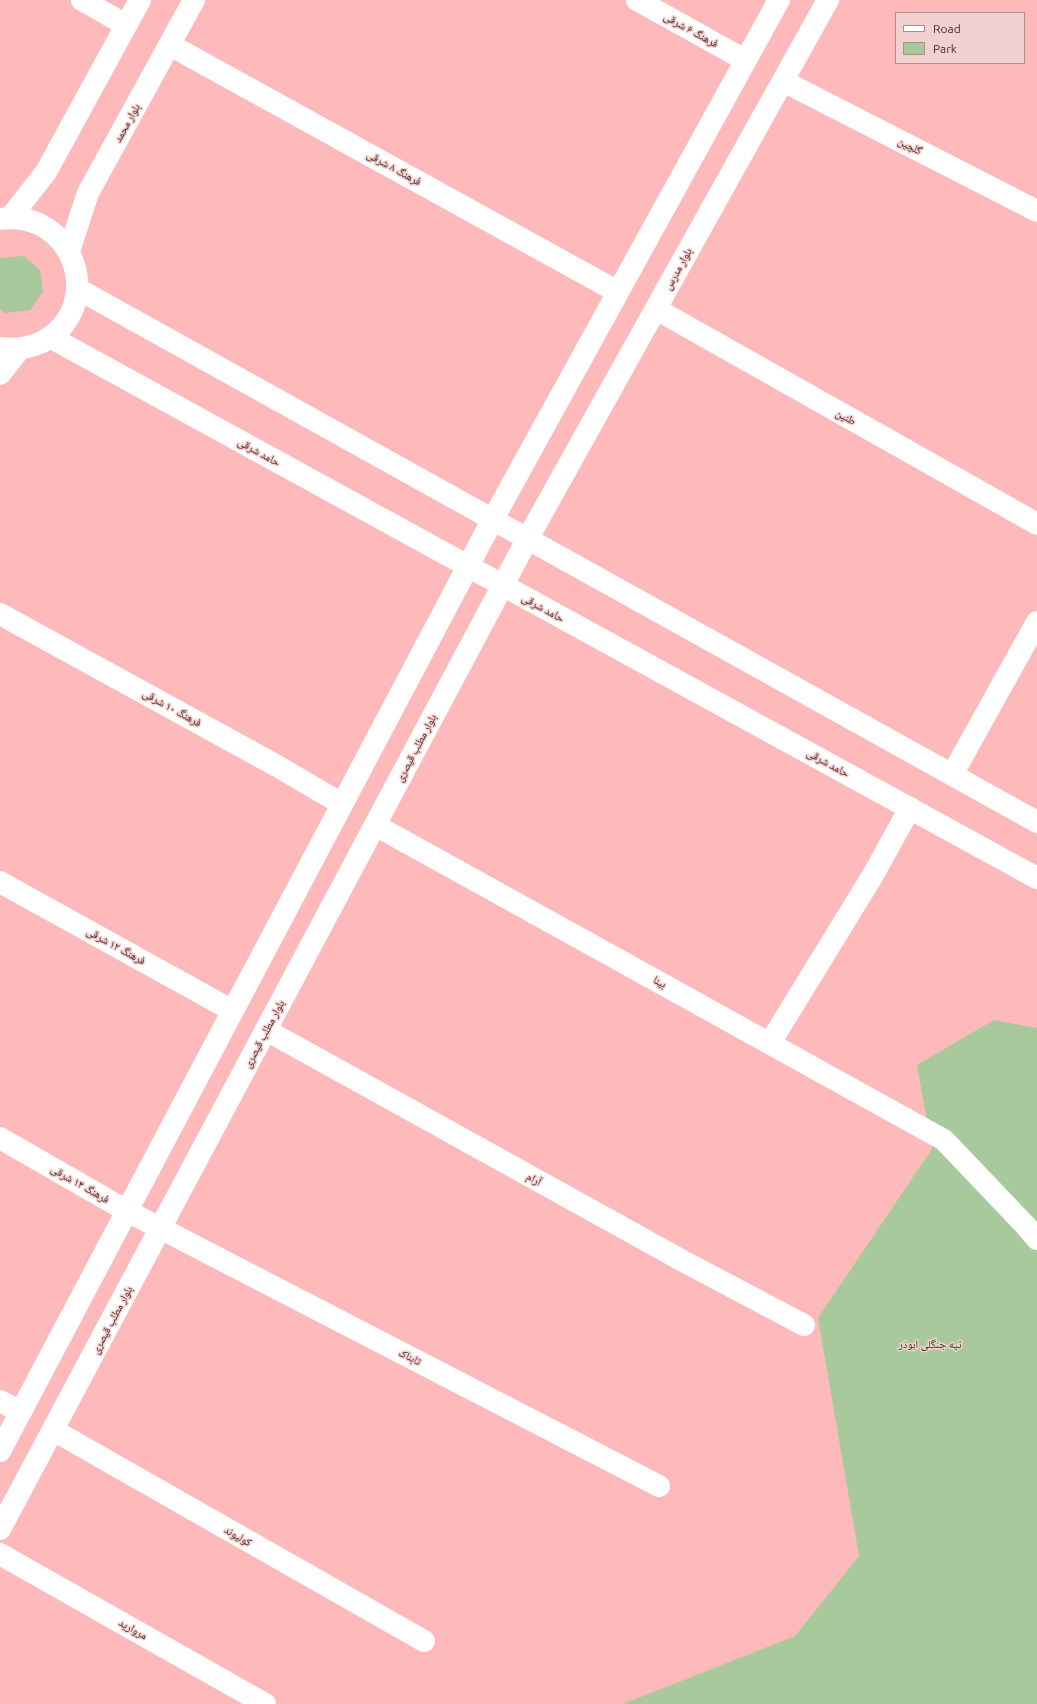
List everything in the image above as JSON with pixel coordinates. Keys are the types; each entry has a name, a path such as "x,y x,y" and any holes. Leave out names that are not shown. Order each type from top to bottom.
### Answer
{"street":[{"path":"82,0 126,25"},
{"path":"5,219 46,172 140,0"},
{"name":"بلوار محمد","path":"69,251 88,193 194,0"},
{"name":"فرهنگ ۶ شرقی","path":"637,0 745,60"},
{"path":"0,1451 493,519 779,0"},
{"name":"بلوار مدرس","path":"528,538 828,0"},
{"name":"فرهنگ ۸ شرقی","path":"170,45 618,292"},
{"name":"گلچین","path":"783,81 1037,212"},
{"path":"0,374 10,348 36,345 50,338 64,324 73,308 78,289 76,269 69,251 58,237 44,226 28,220 5,219"},
{"path":"78,289 1037,822"},
{"name":"طنین","path":"656,309 1037,524"},
{"name":"حامد شرقی","path":"50,338 1037,878"},
{"name":"بلوار مطلب قیصری","path":"0,1529 528,538"},
{"name":"فرهنگ ۱۰ شرقی","path":"0,614 277,766 342,804"},
{"path":"952,775 1037,622"},
{"path":"770,1043 873,875 910,808"},
{"name":"بینا","path":"375,825 944,1140 1037,1239"},
{"name":"فرهنگ ۱۲ شرقی","path":"0,882 233,1011"},
{"name":"آرام","path":"266,1030 683,1261 804,1325"},
{"name":"فرهنگ ۱۴ شرقی","path":"0,1138 127,1211 161,1228"},
{"name":"تابناک","path":"161,1228 659,1486"},
{"path":"0,1401 20,1412"},
{"name":"کولیوند","path":"53,1430 424,1641"},
{"name":"مروارید","path":"0,1554 266,1704"}],"green space":[{"path":"24,256 40,270 43,292 30,310 5,313 0,309 0,258"},
{"name":"تپه جنگلی ابوذر","path":"994,1020 1037,1028 1037,1704 623,1704 795,1636 859,1556 818,1318 932,1149 917,1065"}]}
